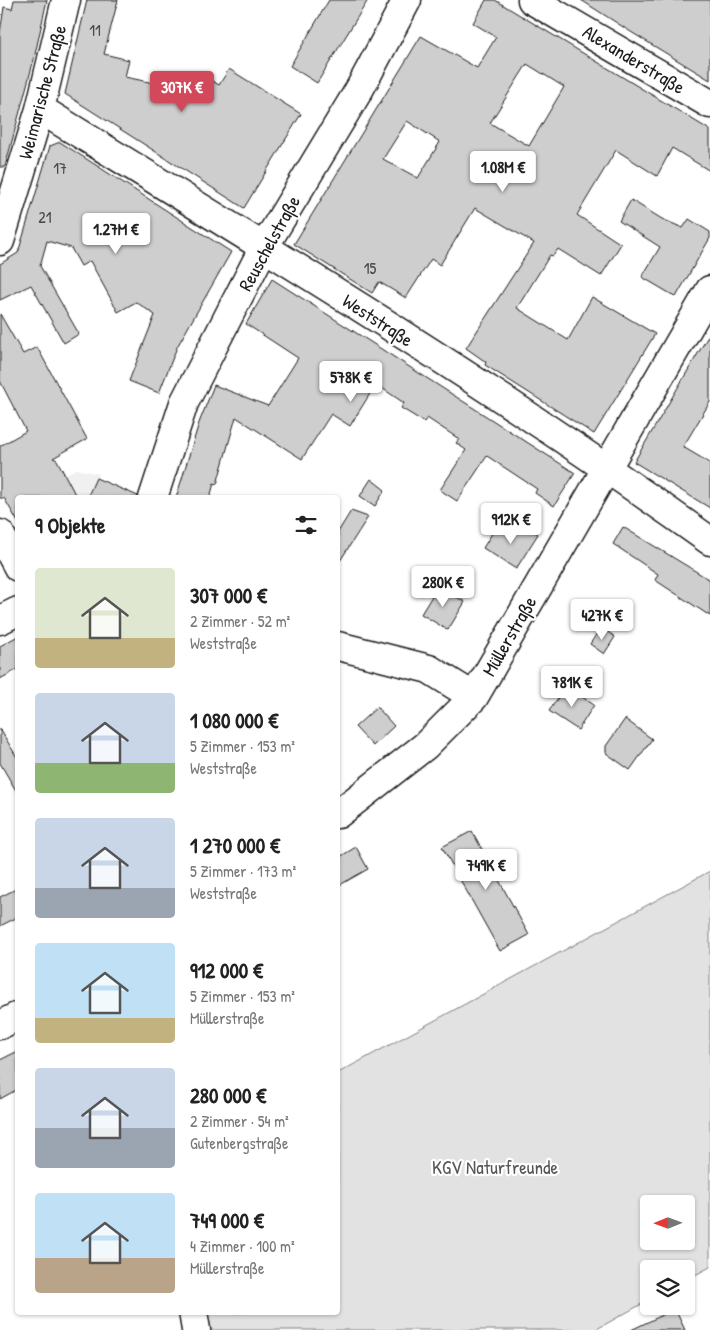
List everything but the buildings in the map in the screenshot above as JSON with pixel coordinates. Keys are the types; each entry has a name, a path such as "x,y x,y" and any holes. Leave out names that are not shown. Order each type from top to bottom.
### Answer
{"street":[{"name":"Weimarische Straße","path":"0,241 40,109 66,0"},
{"name":"Reuschelstraße","path":"155,495 184,403 264,247 359,90 407,0"},
{"name":"Alexanderstraße","path":"532,0 710,104"},
{"name":"Weststraße","path":"40,109 264,247 607,467 710,540"},
{"name":"Müllerstraße","path":"340,812 425,746 474,697 710,290"},
{"path":"0,534 15,562"},
{"path":"0,620 15,612"},
{"path":"340,647 429,669 474,697"},
{"path":"0,1025 15,1018"},
{"path":"194,1315 196,1330"}],"shaded area":[{"path":"76,469 99,474 97,478 117,487 112,495 15,495 15,518 0,491 0,487 41,488"}],"green space":[{"name":"KGV Naturfreunde","path":"710,871 710,1267 695,1275 695,1260 640,1260 640,1305 595,1330 208,1330 205,1315 340,1315 340,1072"}]}
